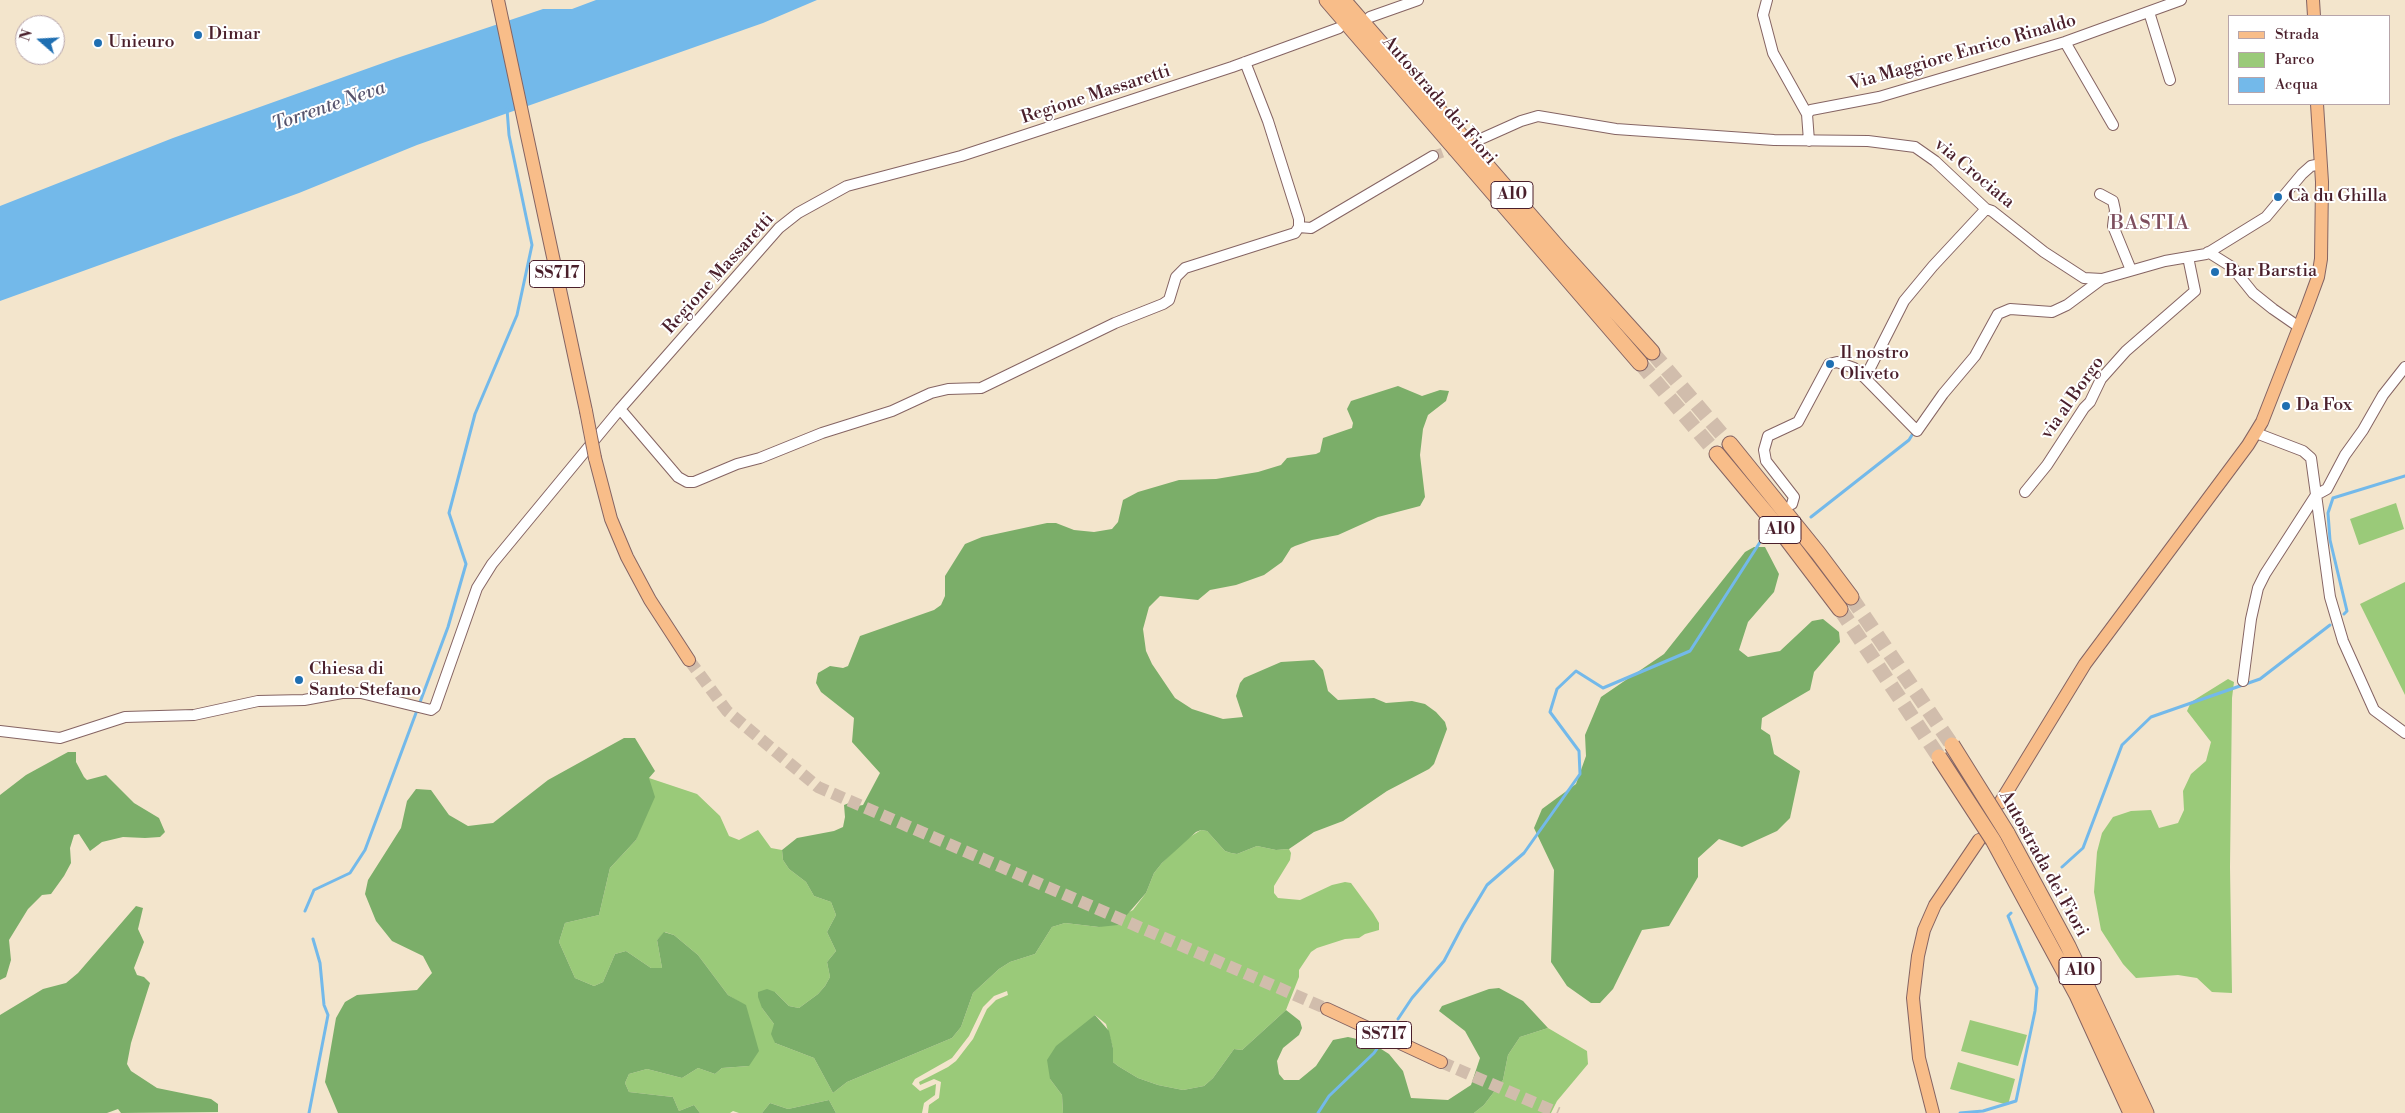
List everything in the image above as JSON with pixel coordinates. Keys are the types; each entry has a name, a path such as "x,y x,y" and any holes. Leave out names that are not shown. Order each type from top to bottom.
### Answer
{"highway":[{"name":"Autostrada dei Fiori","path":"1327,0 1640,363"},
{"name":"Autostrada dei Fiori","path":"1343,0 1560,250 1652,352"},
{"name":"A10","path":"1730,444 1818,553 1851,598"},
{"name":"A10","path":"1717,454 1777,526 1840,609"},
{"name":"Autostrada dei Fiori","path":"1952,745 2007,833 2068,946 2146,1113"},
{"name":"Autostrada dei Fiori","path":"1939,757 2077,995 2131,1113"}],"main road":[{"name":"SS717","path":"498,0 595,458 611,519 627,557 650,600 689,660"},
{"path":"2313,0 2314,15"},
{"path":"2000,804 2085,664 2256,433 2268,410 2318,277 2321,259 2321,164 2317,105"},
{"path":"1933,1113 1919,1058 1913,998 1918,956 1924,930 1935,905 1986,840"},
{"name":"SS717","path":"1327,1009 1441,1062"}],"street":[{"path":"1370,17 1418,0"},
{"path":"1767,0 1763,15 1772,53 1807,114 1809,141"},
{"name":"Via Maggiore Enrico Rinaldo","path":"1807,114 1811,110 1879,97 2065,42 2181,0"},
{"path":"2149,12 2170,80"},
{"name":"Regione Massaretti","path":"0,731 60,738 125,718 194,715 258,701 304,700 342,693 361,694 431,710 435,707 477,588 492,564 620,409 779,228 814,202 847,186 961,156 1245,62 1339,28"},
{"path":"2065,42 2113,125"},
{"path":"620,409 678,477 687,482 694,482 822,433 892,411 931,393 948,389 981,388 1115,323 1163,304 1169,300 1176,277 1185,268 1295,233 1299,227 1299,219 1268,121 1245,62"},
{"name":"via Crociata","path":"1483,138 1521,121 1538,116 1616,129 1704,136 1868,142 1915,147 1935,161 1986,209 1992,211 2044,252 2084,278 2102,279"},
{"path":"1299,227 1311,228 1433,156"},
{"path":"1792,504 1794,497 1766,461 1764,450 1768,436 1798,422 1829,364 1837,362 1854,368 1917,431 1943,394 1975,356 1998,314 2010,309 2052,312 2068,304 2102,279 2131,270 2208,252 2266,217 2302,174 2311,166 2321,164"},
{"path":"2100,194 2112,201 2115,210 2112,226 2131,270"},
{"path":"1865,378 1904,301 1933,266 1986,209"},
{"path":"2208,252 2232,267 2253,293 2273,310 2299,327"},
{"name":"via al Borgo","path":"2025,492 2047,465 2084,408 2090,402 2102,379 2126,351 2195,291 2188,257"},
{"path":"2244,681 2251,619 2258,588 2316,495 2327,490 2345,455 2363,430 2383,395 2405,367"},
{"path":"2256,433 2303,451 2311,458 2330,596 2344,641 2374,710 2405,733"}],"green space":[{"path":"1398,386 1422,396 1440,390 1449,391 1446,401 1428,415 1423,429 1420,455 1425,497 1420,506 1378,517 1338,535 1312,540 1295,546 1291,548 1282,562 1264,575 1236,585 1210,590 1198,600 1160,596 1149,607 1143,629 1146,651 1152,664 1175,698 1192,709 1223,719 1243,717 1236,696 1240,683 1244,678 1281,662 1314,660 1323,670 1328,691 1338,700 1374,698 1386,703 1412,701 1425,704 1436,712 1445,722 1447,729 1434,764 1429,769 1387,791 1343,821 1314,832 1289,849 1276,850 1257,846 1237,854 1231,853 1225,851 1207,831 1201,830 1196,832 1162,863 1154,873 1146,893 1118,925 1099,927 1065,923 1052,927 1035,954 1010,962 999,969 973,993 961,1027 952,1038 847,1082 833,1093 814,1058 775,1043 771,1034 774,1024 762,1008 758,992 767,989 775,992 789,1006 799,1008 818,994 825,986 830,977 827,962 836,951 827,932 836,915 831,902 814,896 806,882 789,869 783,860 782,850 797,838 834,831 843,827 845,817 844,805 849,803 857,806 863,805 880,773 852,742 854,718 821,692 816,683 818,673 830,666 843,668 848,666 860,636 934,610 941,605 945,596 945,576 965,544 982,537 1047,523 1056,523 1074,530 1094,532 1112,529 1118,522 1123,500 1138,492 1179,480 1216,479 1258,472 1281,465 1287,458 1320,452 1323,438 1352,428 1353,423 1347,409 1351,401"},
{"path":"2396,503 2404,529 2359,545 2350,519"},
{"path":"1754,547 1765,547 1779,574 1774,592 1748,622 1739,650 1748,657 1780,651 1812,621 1823,619 1839,632 1840,642 1814,672 1810,690 1762,718 1761,729 1770,735 1774,754 1800,771 1790,818 1777,831 1742,847 1719,839 1698,858 1698,877 1669,926 1642,930 1613,989 1600,1003 1591,1003 1567,986 1551,962 1554,870 1534,828 1542,809 1576,784 1586,756 1585,735 1601,697 1664,654 1745,552"},
{"path":"2405,582 2405,695 2360,604"},
{"path":"2228,679 2234,682 2232,698 2230,867 2232,993 2212,992 2197,978 2178,975 2136,978 2123,964 2101,930 2094,892 2097,852 2102,833 2113,817 2131,811 2151,810 2159,828 2178,823 2184,810 2183,791 2191,774 2206,761 2211,742 2187,711 2191,702"},
{"path":"624,738 635,738 655,771 649,778 655,797 636,840 610,868 599,915 565,923 559,942 575,978 594,986 603,982 615,954 626,951 651,968 662,968 657,940 664,932 674,935 698,955 728,995 746,1005 759,1051 749,1066 722,1068 715,1074 698,1068 682,1078 647,1069 629,1074 625,1083 629,1092 673,1097 679,1111 694,1105 700,1113 338,1113 325,1082 336,1018 345,1002 357,995 417,990 432,973 423,956 392,941 376,921 365,894 368,880 401,828 407,801 416,789 431,790 449,815 468,826 493,823 548,780"},
{"path":"68,752 76,752 76,762 87,780 106,775 134,803 159,818 165,832 160,837 123,837 102,842 90,851 79,834 74,835 70,848 71,863 64,876 51,894 42,895 28,909 9,940 11,960 6,977 0,980 0,795 26,775"},
{"path":"649,778 697,794 720,816 729,836 739,840 758,830 771,848 782,850 783,860 789,869 806,882 814,896 831,902 836,915 827,932 836,951 827,962 830,977 825,986 818,994 799,1008 789,1006 775,992 762,1008 774,1024 775,1043 814,1058 833,1093 847,1082 952,1038 961,1027 973,993 999,969 1010,962 1035,954 1052,927 1065,923 1099,927 1133,910 1146,893 1154,873 1162,863 1185,840 1201,830 1207,831 1225,851 1231,853 1237,854 1257,846 1276,850 1289,849 1291,853 1290,860 1274,886 1274,893 1278,898 1300,900 1332,885 1345,882 1351,883 1379,923 1379,930 1359,938 1345,939 1317,948 1311,952 1299,970 1299,977 1286,1010 1242,1050 1234,1049 1213,1078 1204,1086 1183,1090 1158,1085 1138,1078 1118,1066 1113,1062 1113,1048 1106,1024 1095,1015 1050,1079 1062,1095 1063,1113 928,1113 929,1105 939,1098 941,1082 934,1079 920,1085 919,1082 956,1061 973,1039 987,1009 996,1000 1008,995 1007,991 994,996 983,1007 969,1036 952,1058 915,1079 912,1084 920,1091 936,1084 935,1095 924,1103 922,1113 836,1113 829,1100 788,1109 770,1103 762,1113 739,1113 733,1111 730,1113 700,1113 694,1105 679,1111 673,1097 629,1092 625,1083 629,1074 647,1069 682,1078 698,1068 715,1074 722,1068 749,1066 746,1006 728,995 698,955 674,935 665,932 657,940 662,968 651,968 626,951 615,954 603,982 594,986 575,978 559,942 565,923 599,915 610,868 636,840"},
{"path":"136,906 143,908 138,929 144,942 134,968 137,975 144,977 150,983 131,1043 127,1064 131,1071 157,1088 211,1099 218,1104 218,1112 121,1113 118,1109 107,1113 0,1113 0,1015 43,989 66,983 78,973"},
{"path":"1499,988 1523,1001 1548,1028 1520,1037 1508,1055 1503,1080 1484,1105 1474,1113 1063,1113 1062,1095 1050,1079 1047,1060 1056,1046 1095,1015 1109,1031 1113,1048 1113,1062 1118,1066 1138,1078 1158,1085 1183,1090 1204,1086 1213,1078 1234,1049 1242,1050 1286,1010 1300,1021 1302,1028 1299,1035 1283,1048 1277,1061 1279,1074 1284,1080 1299,1080 1316,1066 1333,1040 1348,1037 1370,1042 1389,1054 1403,1071 1411,1098 1448,1100 1471,1085 1480,1058 1465,1031 1439,1011 1442,1006 1489,989"},
{"path":"1970,1020 2027,1035 2018,1066 1961,1051"},
{"path":"1548,1028 1587,1051 1588,1064 1557,1101 1551,1113 1474,1113 1484,1105 1503,1080 1508,1055 1520,1037"},
{"path":"1958,1062 2015,1079 2008,1105 1950,1089"},
{"path":"829,1100 836,1113 762,1113 770,1103 788,1109"}],"water":[{"name":"Torrente Neva","path":"596,0 817,0 763,23 417,145 299,193 0,301 0,206 173,138 397,58 543,9 572,9"}],"waterway":[{"path":"305,911 314,890 350,873 365,850 448,627 466,564 449,513 475,414 517,315 532,245 509,135 507,109"},
{"path":"1811,517 1909,440 1912,435"},
{"path":"2344,614 2347,611 2330,540 2328,513 2333,498 2405,476"},
{"path":"1398,1019 1412,998 1444,961 1487,885 1524,853 1580,774 1579,751 1550,712 1557,689 1576,671 1603,688 1690,651 1764,536 1770,533"},
{"path":"2062,867 2083,848 2122,745 2151,717 2260,679 2330,625"},
{"path":"1960,1113 1983,1111 2016,1101 2035,1011 2037,988 2008,916 2011,913"},
{"path":"309,1113 328,1015 324,1005 320,963 313,939"},
{"path":"1318,1113 1329,1096 1374,1053 1381,1043"}],"tunnel":[{"path":"1433,156 1483,138"},
{"path":"1652,352 1730,444"},
{"path":"1640,363 1717,454"},
{"path":"1851,597 1952,745"},
{"path":"1840,609 1939,757"},
{"path":"689,660 727,711 818,787 1327,1009"},
{"path":"1441,1062 1558,1113"}],"place":[{"name":"Dimar","path":"198,35"},
{"name":"Unieuro","path":"98,43"},
{"name":"Cà du Ghilla","path":"2278,197"},
{"name":"Bar Barstia","path":"2215,272"},
{"name":"Il nostro Oliveto","path":"1830,364"},
{"name":"Da Fox","path":"2286,406"},
{"name":"Chiesa di Santo Stefano","path":"299,680"}],"district":[{"name":"BASTIA","path":"2150,224"}]}
